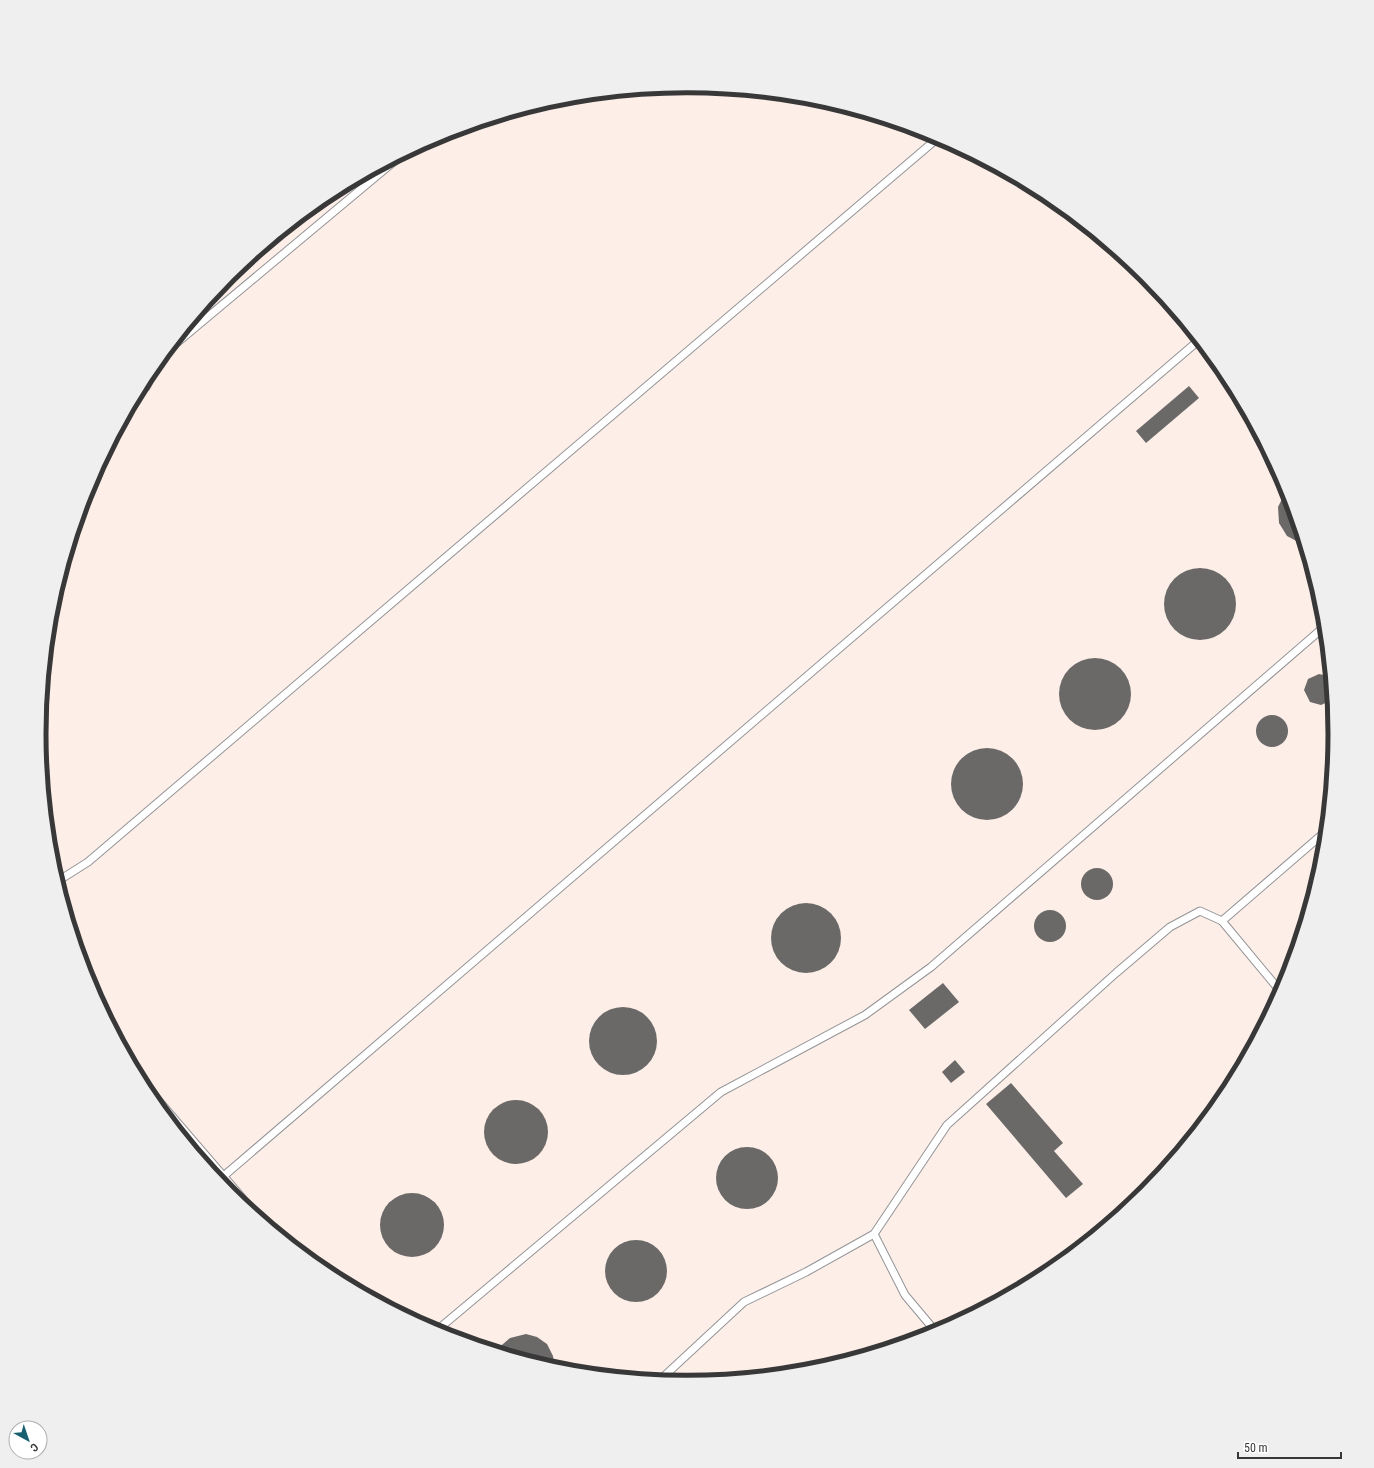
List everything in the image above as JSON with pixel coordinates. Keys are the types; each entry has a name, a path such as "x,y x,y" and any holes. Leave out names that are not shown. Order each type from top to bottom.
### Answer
{"lane":[{"path":"63,878 100,852 933,142"},
{"path":"184,337 385,169"},
{"path":"223,1176 1195,343"},
{"path":"442,1326 721,1092 865,1015 930,967 1320,631"},
{"path":"1222,921 1320,836"},
{"path":"666,1374 744,1302 806,1272 874,1234 947,1125 1036,1044 1170,927 1200,911 1222,921 1276,986"},
{"path":"874,1234 905,1295 931,1326"}],"shaded area":[{"path":"645,94 729,94 771,98 812,105 893,127 971,159 1008,179 1077,225 1110,252 1169,311 1196,344 1220,378 1262,450 1294,528 1306,568 1316,609 1323,650 1327,692 1327,776 1323,818 1316,859 1294,940 1262,1018 1242,1055 1196,1124 1169,1157 1110,1216 1077,1243 1043,1267 971,1309 893,1341 853,1353 812,1363 771,1370 729,1374 645,1374 603,1370 562,1363 481,1341 403,1309 366,1289 297,1243 264,1216 205,1157 178,1124 154,1090 112,1018 80,940 68,900 58,859 51,818 47,776 47,692 51,650 58,609 80,528 112,450 132,413 178,344 205,311 264,252 297,225 331,201 403,159 481,127 521,115 562,105 603,98"}],"building":[{"path":"1189,386 1199,398 1146,443 1136,431"},
{"path":"1282,498 1298,542 1287,536 1279,523 1278,507"},
{"path":"1200,568 1220,574 1230,584 1236,604 1230,624 1220,634 1200,640 1180,634 1170,624 1164,604 1170,584 1180,574"},
{"path":"1095,658 1115,664 1125,674 1131,694 1125,714 1115,724 1095,730 1075,724 1065,714 1059,694 1065,674 1075,664"},
{"path":"1319,674 1325,675 1327,702 1321,705 1310,702 1304,690 1308,679"},
{"path":"1272,715 1281,718 1285,722 1288,731 1285,740 1281,744 1272,747 1263,744 1259,740 1256,731 1259,722 1263,718"},
{"path":"987,748 1007,754 1017,764 1023,784 1017,804 1007,814 987,820 967,814 957,804 951,784 957,764 967,754"},
{"path":"1097,868 1106,871 1110,875 1113,884 1110,893 1106,897 1097,900 1088,897 1084,893 1081,884 1084,875 1088,871"},
{"path":"806,903 819,906 831,913 838,925 841,938 838,951 831,963 819,970 806,973 793,970 781,963 774,951 771,938 774,925 781,913 793,906"},
{"path":"1050,910 1059,913 1063,917 1066,926 1063,935 1059,939 1050,942 1041,939 1037,935 1034,926 1037,917 1041,913"},
{"path":"943,983 959,1002 925,1029 909,1010"},
{"path":"623,1007 636,1010 647,1017 654,1028 657,1041 654,1054 647,1065 636,1072 623,1075 610,1072 599,1065 592,1054 589,1041 592,1028 599,1017 610,1010"},
{"path":"955,1060 965,1072 951,1083 942,1072"},
{"path":"1011,1083 1063,1143 1054,1151 1083,1184 1066,1198 986,1104"},
{"path":"516,1100 534,1106 542,1114 548,1132 542,1150 534,1158 516,1164 498,1158 490,1150 484,1132 490,1114 498,1106"},
{"path":"747,1147 759,1150 769,1156 775,1166 778,1178 775,1190 769,1200 759,1206 747,1209 735,1206 725,1200 719,1190 716,1178 719,1166 725,1156 735,1150"},
{"path":"412,1193 430,1199 438,1207 444,1225 438,1243 430,1251 412,1257 394,1251 386,1243 380,1225 386,1207 394,1199"},
{"path":"636,1240 648,1243 658,1249 664,1259 667,1271 664,1283 658,1293 648,1299 636,1302 624,1299 614,1293 608,1283 605,1271 608,1259 614,1249 624,1243"},
{"path":"526,1334 537,1337 547,1344 554,1361 500,1347 510,1338"}]}
